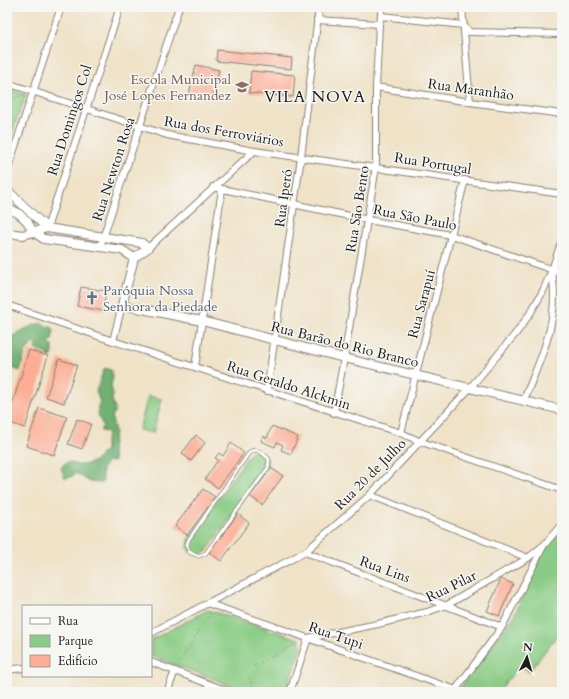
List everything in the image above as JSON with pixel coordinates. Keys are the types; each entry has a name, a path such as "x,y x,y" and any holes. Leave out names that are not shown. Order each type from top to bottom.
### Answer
{"street":[{"path":"7,171 61,7"},
{"name":"Rua Domingos Col","path":"47,228 120,7"},
{"name":"Rua Newton Rosa","path":"100,247 179,7"},
{"name":"Rua Iperó","path":"267,391 301,157 319,7"},
{"name":"Rua São Bento","path":"334,413 376,167 376,87 378,24 381,16 381,7"},
{"path":"462,7 470,102"},
{"path":"381,16 463,25 470,32 562,34"},
{"path":"317,20 378,24"},
{"name":"Rua dos Ferroviários","path":"7,83 167,136 254,151 301,157"},
{"name":"Rua Maranhão","path":"376,87 470,102 562,114"},
{"path":"113,341 134,258 148,248 254,151"},
{"name":"Rua Portugal","path":"301,157 562,194"},
{"name":"Rua Sarapuí","path":"401,433 465,180"},
{"name":"Rua São Paulo","path":"213,187 368,220 451,235 562,273"},
{"path":"194,367 222,189"},
{"path":"7,190 47,228"},
{"path":"7,208 18,213 27,221 34,232 44,239 122,250 134,258"},
{"path":"7,233 23,235 47,228 142,243 148,248"},
{"name":"Rua 20 de Julho","path":"152,632 305,552 370,495 469,389 504,349 531,312 552,270 562,240"},
{"path":"524,400 545,347 551,324 554,296 552,270"},
{"name":"Rua Geraldo Alckmin","path":"7,305 334,413 401,433 419,441 562,490"},
{"name":"Rua Barão do Rio Branco","path":"122,305 202,321 275,341 469,389 524,400 562,410"},
{"path":"370,495 528,558"},
{"name":"Rua Pilar","path":"308,638 378,624 427,612 447,605 528,558 545,544 562,524"},
{"path":"455,691 502,627 545,544"},
{"name":"Rua Lins","path":"305,552 502,627"},
{"name":"Rua Tupi","path":"208,603 455,691"},
{"path":"290,692 308,638"},
{"path":"152,662 230,692"},
{"path":"7,670 22,668"},
{"path":"167,692 175,671"}],"lane":[{"path":"256,450 267,456 269,462 268,468 206,553 203,555 195,555 188,550 187,541 191,536 251,451 256,450"}],"path":[{"path":"7,100 33,92"},
{"path":"175,671 215,606"},
{"path":"254,666 308,638"},
{"path":"250,678 254,692"}],"green space":[{"path":"245,7 307,7 306,14"},
{"path":"7,89 26,95 7,146"},
{"path":"42,323 48,327 52,327 54,330 52,340 49,343 53,346 53,353 51,357 36,350 35,348 37,346 35,343 31,344 26,350 20,371 12,368 7,374 7,339 10,335 14,336 27,328"},
{"path":"105,368 111,370 113,378 111,385 113,395 112,399 115,410 112,418 115,432 112,448 114,461 109,461 102,469 103,481 101,483 90,482 76,473 71,477 65,478 61,468 64,464 71,462 78,465 88,464 98,459 106,450 106,440 108,435 107,432 101,431 103,426 98,411 100,402 96,391"},
{"path":"7,374 12,383 7,396"},
{"path":"148,396 162,399 153,433 139,430"},
{"path":"252,451 263,454 268,459 267,468 206,552 199,555 190,552 188,547 189,539"},
{"path":"562,529 562,629 529,672 522,667 517,669 498,692 457,692 513,618 546,545"},
{"path":"208,610 299,639 302,647 285,692 249,692 152,656 152,639"}],"building":[{"path":"217,50 292,58 291,69 216,61"},
{"path":"196,65 219,70 212,100 189,95"},
{"path":"251,71 295,75 293,97 249,93"},
{"name":"Paróquia Nossa Senhora da Piedade","path":"81,287 107,291 103,311 77,306"},
{"path":"29,350 48,356 25,428 7,421"},
{"path":"59,359 77,365 64,403 46,397"},
{"path":"39,408 67,417 54,455 26,446"},
{"path":"77,419 91,424 82,449 68,444"},
{"path":"272,426 298,437 291,454 281,450 283,445 277,442 275,447 261,441 263,436 267,438"},
{"path":"196,435 205,443 191,461 182,453"},
{"path":"231,443 244,453 218,488 205,479 218,460 215,458 219,453 223,456"},
{"path":"271,468 283,476 262,505 250,496"},
{"path":"203,489 215,497 187,535 175,526"},
{"path":"238,514 249,523 221,561 209,552"},
{"path":"501,579 513,584 499,616 487,611"}],"place":[{"name":"Escola Municipal José Lopes Fernandez","path":"242,87"},
{"name":"Paróquia Nossa Senhora da Piedade","path":"92,298"}],"district":[{"name":"VILA NOVA","path":"315,96"}]}
